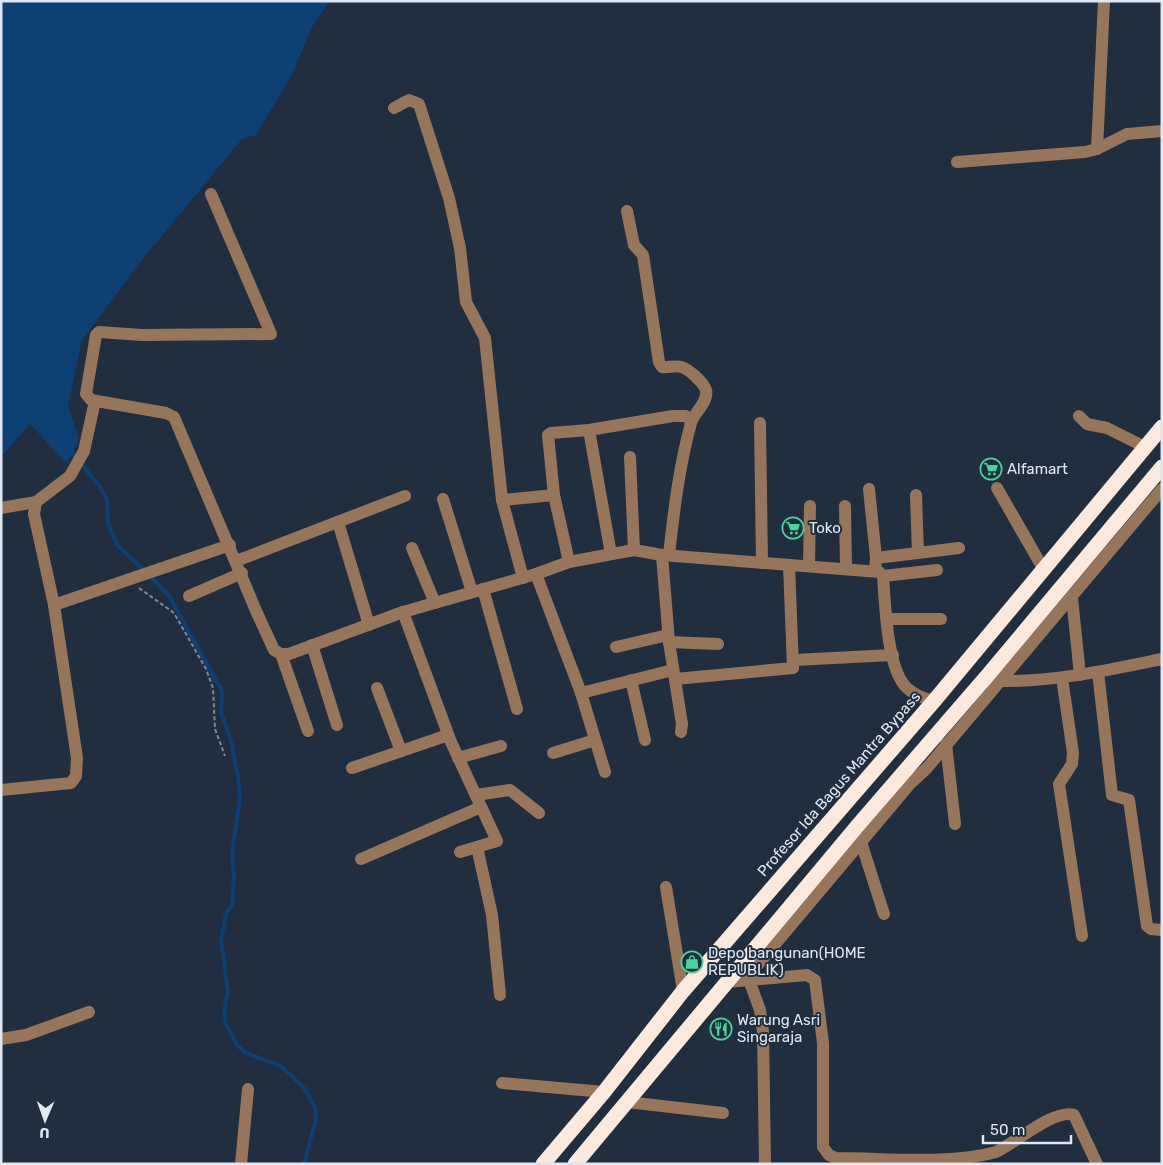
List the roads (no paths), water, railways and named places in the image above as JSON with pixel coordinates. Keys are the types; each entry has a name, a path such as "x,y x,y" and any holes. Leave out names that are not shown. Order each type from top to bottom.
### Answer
{"highway":[{"name":"Profesor Ida Bagus Mantra Bypass","path":"543,1164 604,1092 683,992 947,686 1162,427"},
{"path":"575,1164 966,699 994,678 1162,467"},
{"path":"947,686 966,699"}],"street":[{"path":"1097,148 1104,2"},
{"path":"394,108 409,100 418,104 449,198 460,248 466,302 485,338 502,500 523,578"},
{"path":"957,162 1085,152 1127,134 1162,131"},
{"path":"211,194 271,334 142,335 99,332 96,335 86,394 88,399 95,401 166,413 174,417 274,650 281,654 289,654 403,612 523,578 569,562 634,550 665,555 846,569 879,574 937,570"},
{"path":"627,211 634,245 643,255 659,362 662,367 680,366 706,389 706,398 691,422 678,477 665,555 669,639 681,732"},
{"path":"1,508 36,502 70,476 84,451 95,401"},
{"path":"569,562 554,495 548,435 551,433 589,430 673,416 686,416 691,422"},
{"path":"1079,416 1087,424 1107,428 1145,447"},
{"path":"760,423 762,562"},
{"path":"589,430 610,554"},
{"path":"630,457 634,550"},
{"path":"997,488 1044,570"},
{"path":"869,489 876,558 893,655 903,684 912,692 934,701"},
{"path":"747,980 913,780 928,768 994,678 1072,598 1162,489"},
{"path":"502,500 554,495"},
{"path":"916,495 918,553"},
{"path":"236,561 405,496"},
{"path":"443,499 517,709"},
{"path":"1,790 64,784 71,782 76,776 77,758 54,605 34,514 36,502"},
{"path":"809,566 810,506"},
{"path":"845,506 846,569"},
{"path":"338,522 369,625"},
{"path":"54,605 132,580 230,545"},
{"path":"412,548 435,603"},
{"path":"876,558 959,548"},
{"path":"581,693 631,680 674,675 792,668 794,660 789,565"},
{"path":"189,596 242,573"},
{"path":"536,574 581,693 605,772"},
{"path":"1072,598 1080,675"},
{"path":"403,612 448,736 497,841 460,852"},
{"path":"887,619 940,619"},
{"path":"616,647 669,639 718,644"},
{"path":"312,645 337,725"},
{"path":"281,654 308,731"},
{"path":"794,660 893,655"},
{"path":"994,678 1032,682 1098,672 1162,659"},
{"path":"1098,672 1112,795 1129,800 1147,926 1152,929 1162,930"},
{"path":"1062,678 1073,753 1072,764 1059,784 1082,936"},
{"path":"631,680 645,740"},
{"path":"377,688 401,751"},
{"path":"352,768 448,736"},
{"path":"553,753 595,740"},
{"path":"946,744 955,824"},
{"path":"458,758 501,746"},
{"path":"888,790 913,780"},
{"path":"476,794 510,790 539,813"},
{"path":"361,859 481,807"},
{"path":"861,842 884,914"},
{"path":"477,847 492,915 500,995"},
{"path":"666,887 683,992"},
{"path":"727,982 807,974 815,980 823,1043 825,1151 836,1158 911,1162 978,1158 999,1150 1054,1119 1068,1114 1074,1116 1097,1164"},
{"path":"747,980 760,1010 763,1032 765,1164"},
{"path":"1,1039 26,1035 89,1012"},
{"path":"502,1083 604,1092"},
{"path":"241,1164 248,1088"},
{"path":"627,1102 723,1113"}],"water":[{"path":"1,1 330,1 312,27 292,75 256,135 242,139 137,266 82,340 68,406 79,438 73,454 66,463 30,424 1,457"}],"waterway":[{"path":"73,454 98,484 107,500 108,524 118,546 145,571"},
{"path":"150,576 169,596 222,691 221,712 230,737 240,797 232,854 234,876 232,905 226,914 221,940 228,991 224,1012 226,1024 237,1045 246,1053 281,1066 305,1089 315,1108 316,1119 304,1164"}],"place":[{"name":"Alfamart","path":"991,469"},
{"name":"Toko","path":"793,528"},
{"name":"Depo bangunan(HOME REPUBLIK)","path":"692,962"},
{"name":"Warung Asri Singaraja","path":"721,1029"}]}
